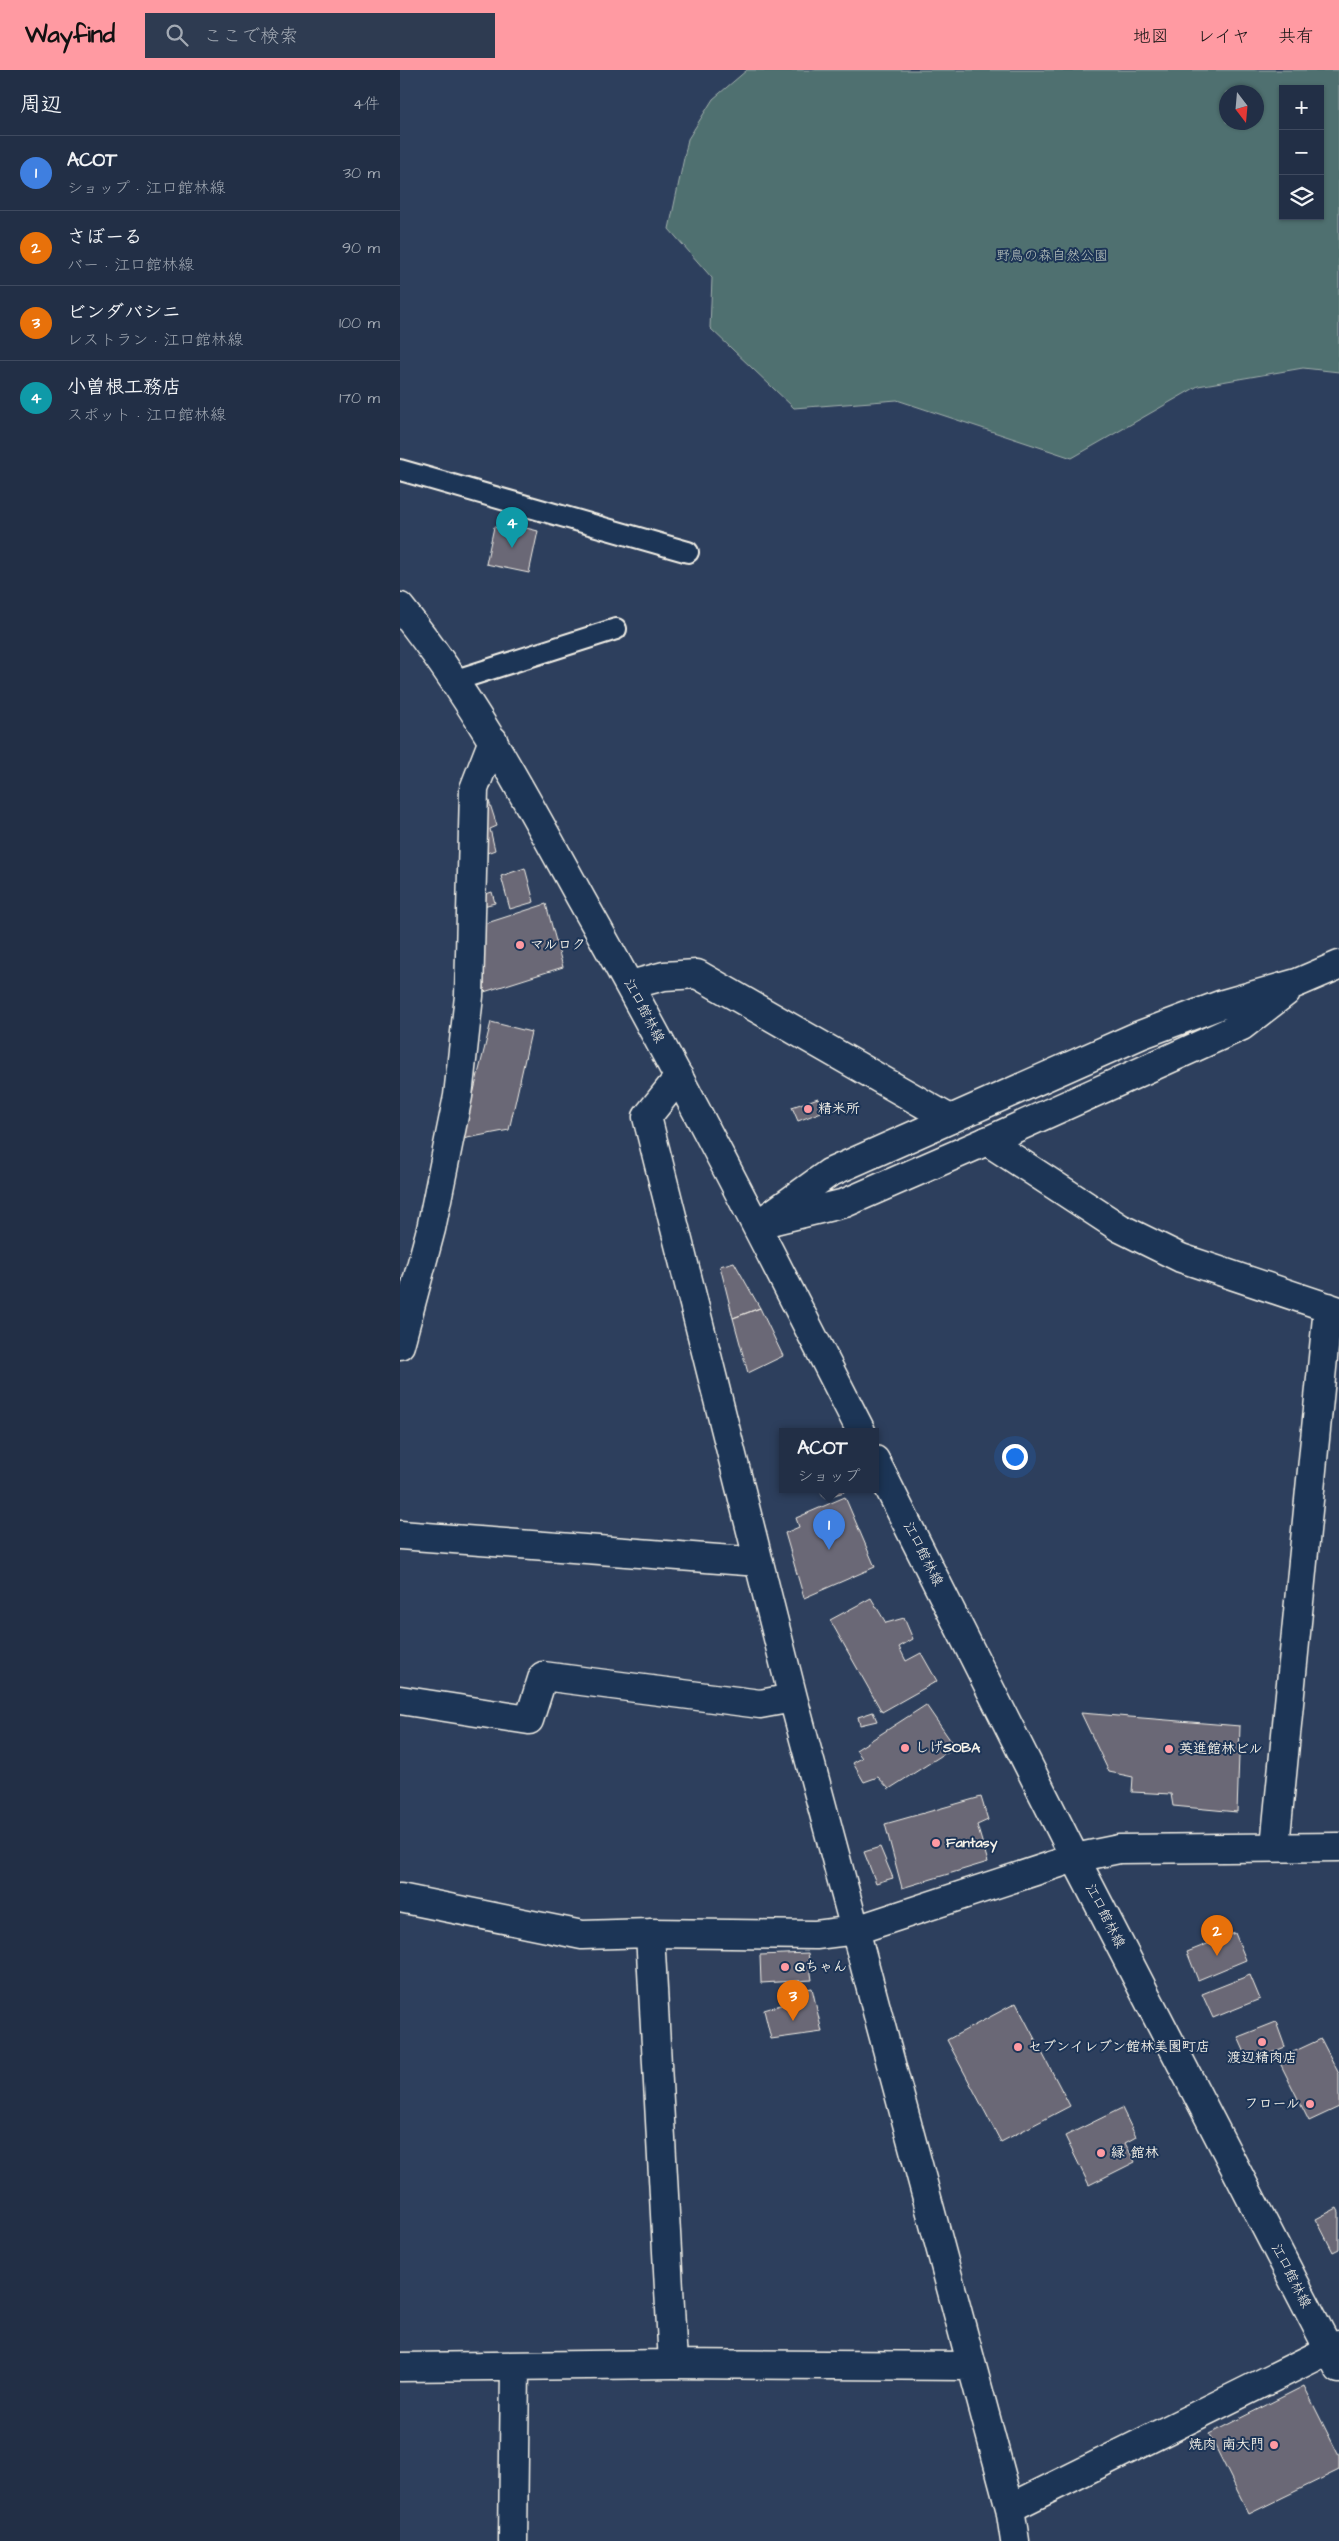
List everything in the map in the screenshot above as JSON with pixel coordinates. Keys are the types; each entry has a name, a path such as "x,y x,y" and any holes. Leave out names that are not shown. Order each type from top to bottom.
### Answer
{"street":[{"name":"江口館林線","path":"400,607 456,680 492,740 630,985 756,1225 858,1428"},
{"path":"400,1345 431,1229 458,1096 469,996 474,789 492,740"},
{"path":"756,1225 829,1173 950,1119 1140,1035 1220,1005 1297,983 1339,965"},
{"path":"630,985 664,976 697,974 950,1119"},
{"path":"756,1225 845,1203 988,1141 1242,1026 1297,983"},
{"path":"679,1077 647,1117 793,1698 1010,2508 1015,2541"},
{"path":"988,1141 1120,1228 1181,1258 1333,1310 1275,1846"},
{"name":"江口館林線","path":"879,1468 1075,1858 1336,2355"},
{"path":"400,1535 759,1562"},
{"path":"400,1700 529,1720 543,1676 760,1704 793,1698"},
{"path":"400,1898 582,1935 650,1933 816,1935 856,1930 1075,1858 1119,1849 1339,1846"},
{"path":"650,1933 673,2364"},
{"path":"1010,2508 1336,2355"},
{"path":"400,2367 673,2364 971,2366"},
{"path":"513,2541 515,2366"}],"lane":[{"path":"400,470 688,552"},
{"path":"456,680 616,629"}],"green space":[{"name":"野鳥の森自然公園","path":"747,70 1339,70 1339,372 1303,368 1198,386 1072,458 897,400 794,408 710,328 712,278 669,229 688,139 713,99"}],"building":[{"path":"518,526 538,531 529,573 486,564 494,527 517,532"},
{"path":"488,798 497,826 490,829 495,850 487,853 486,873 479,874 482,799"},
{"path":"525,868 534,902 510,909 501,876"},
{"path":"492,892 495,903 483,906 480,896"},
{"name":"マルロク","path":"546,904 563,967 484,992 484,924"},
{"path":"491,1022 531,1032 509,1130 462,1139"},
{"name":"精米所","path":"818,1098 824,1111 798,1121 792,1107"},
{"path":"734,1262 760,1308 733,1318 720,1266"},
{"path":"760,1308 783,1356 748,1373 733,1318"},
{"path":"822,1493 841,1493 824,1498"},
{"path":"845,1497 875,1567 804,1598 785,1533 799,1527 796,1518"},
{"path":"871,1598 886,1623 904,1618 913,1639 899,1647 906,1661 921,1653 937,1681 882,1712 830,1620"},
{"name":"しげSOBA","path":"926,1705 955,1747 889,1789 878,1777 864,1782 853,1763 862,1758 856,1750"},
{"path":"873,1712 877,1721 860,1725 858,1717"},
{"name":"英進館林ビル","path":"1081,1713 1240,1726 1237,1812 1173,1806 1171,1794 1132,1792 1133,1777 1109,1772"},
{"name":"Fantasy","path":"981,1797 988,1820 977,1825 988,1862 902,1888 885,1824"},
{"path":"880,1847 893,1878 876,1883 864,1852"},
{"path":"1235,1933 1246,1960 1198,1980 1187,1952"},
{"name":"Qちゃん","path":"808,1953 812,1980 761,1983 760,1955"},
{"path":"1250,1975 1260,1999 1213,2018 1202,1994"},
{"path":"812,1988 822,2032 771,2039 764,2010 784,2004 781,1994"},
{"path":"1016,2003 1070,2106 1001,2142 947,2040"},
{"name":"渡辺精肉店","path":"1276,2022 1285,2047 1249,2062 1238,2037"},
{"path":"1321,2039 1339,2074 1339,2107 1309,2121 1278,2059"},
{"name":"縁 館林","path":"1122,2108 1136,2137 1125,2143 1135,2162 1089,2185 1065,2136"},
{"path":"1337,2208 1339,2212 1339,2249 1333,2252 1316,2219"},
{"name":"焼肉 南大門","path":"1304,2386 1339,2456 1339,2470 1249,2514 1209,2434"}],"place":[{"name":"小曽根工務店","path":"512,548"},
{"name":"マルロク","path":"520,945"},
{"name":"精米所","path":"808,1109"},
{"name":"ACOT","path":"829,1550"},
{"name":"しげSOBA","path":"905,1748"},
{"name":"英進館林ビル","path":"1169,1749"},
{"name":"Fantasy","path":"936,1843"},
{"name":"さぼーる","path":"1217,1956"},
{"name":"Qちゃん","path":"785,1967"},
{"name":"ビンダバシニ","path":"793,2021"},
{"name":"渡辺精肉店","path":"1262,2042"},
{"name":"セブンイレブン館林美園町店","path":"1018,2047"},
{"name":"フロール","path":"1310,2104"},
{"name":"縁 館林","path":"1101,2153"},
{"name":"焼肉 南大門","path":"1274,2445"}]}
